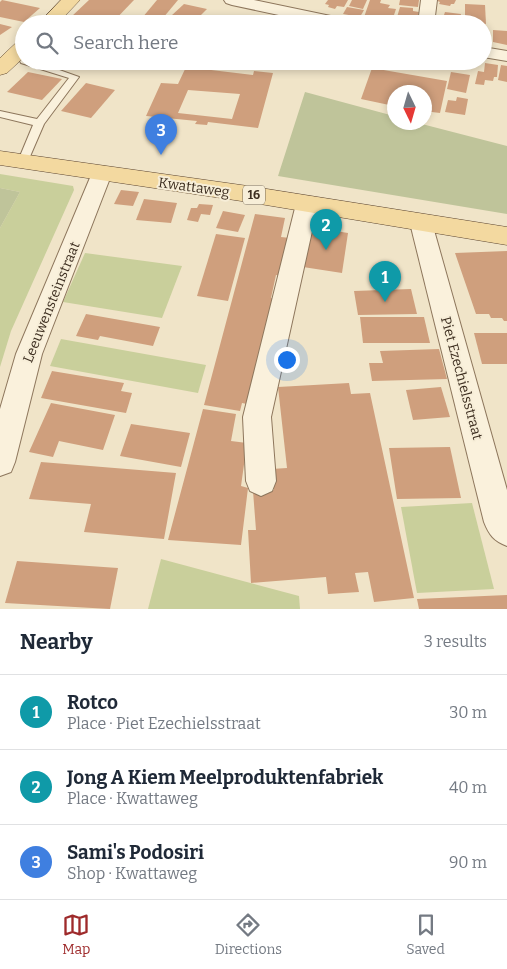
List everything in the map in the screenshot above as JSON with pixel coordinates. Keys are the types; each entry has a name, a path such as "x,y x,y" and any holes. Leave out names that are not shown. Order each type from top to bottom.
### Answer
{"main road":[{"path":"56,15 71,0"},
{"name":"Kwattaweg","path":"8,159 507,236"}],"street":[{"path":"232,0 303,15"},
{"path":"427,15 428,0"},
{"path":"492,54 507,56"},
{"name":"Leeuwensteinstraat","path":"0,462 28,354 102,174"},
{"path":"261,481 257,417 307,204"},
{"name":"Piet Ezechielsstraat","path":"421,223 500,522 507,530"}],"lane":[{"path":"8,159 75,77 52,70"},
{"path":"0,114 39,123"}],"green space":[{"path":"305,92 387,114 387,130 432,130 432,127 507,146 507,214 278,176"},
{"path":"0,174 73,186 74,190 11,331 0,367 0,228 20,192 0,188"},
{"path":"0,188 20,192 0,228"},
{"path":"85,253 182,266 162,318 63,302"},
{"path":"61,339 206,365 198,393 50,366"},
{"path":"472,503 494,589 417,593 401,507"},
{"path":"161,559 299,596 300,609 148,609"}],"building":[{"path":"2,0 40,8 32,15 15,15 15,20 0,17 0,2"},
{"path":"89,0 134,0 120,15 73,15"},
{"path":"157,0 178,0 166,15 144,15"},
{"path":"328,0 348,0 344,7 337,6 335,9 325,4"},
{"path":"352,0 367,0 363,9 349,6"},
{"path":"370,0 381,0 380,3 390,5 388,8 396,9 394,15 365,15"},
{"path":"400,0 419,0 418,7 399,5"},
{"path":"435,0 456,0 450,6 439,4 440,2"},
{"path":"184,4 207,9 201,15 172,15"},
{"path":"465,4 485,5 486,15 465,15"},
{"path":"347,7 364,10 361,15 343,14"},
{"path":"400,7 413,8 413,11 419,12 418,15 398,15"},
{"path":"445,12 461,14 461,15 444,15"},
{"path":"0,24 12,27 0,35"},
{"path":"493,30 507,31 507,45 493,42"},
{"path":"492,64 498,65 497,77 494,77 493,81 485,80 484,85 475,84 478,71 484,72 484,70 492,70"},
{"path":"501,65 507,66 507,82 498,80"},
{"path":"185,70 211,70 253,75 254,71 273,73 258,128 208,122 207,125 195,124 197,121 146,116 161,83 178,84","holes":["188,90 240,94 232,119 178,113"]},
{"path":"371,70 384,70 447,81 440,113 432,112 432,85 387,85 387,105 361,99"},
{"path":"28,72 62,79 42,100 7,92"},
{"path":"451,72 470,75 466,93 447,89"},
{"path":"86,83 115,90 91,118 61,111"},
{"path":"457,97 468,99 465,115 445,112 448,100 456,101"},
{"path":"121,190 139,192 133,206 114,204"},
{"path":"144,199 177,203 171,223 136,220"},
{"path":"199,204 213,205 210,215 201,214 198,222 187,220 191,208 197,208"},
{"path":"223,211 245,215 238,232 216,228"},
{"path":"255,214 285,218 281,237 290,238 281,276 276,275 271,298 276,299 266,348 260,347 247,404 242,403 240,411 204,405"},
{"path":"311,227 348,233 342,273 303,267"},
{"path":"216,234 245,238 228,301 197,296"},
{"path":"507,251 507,321 504,321 502,318 491,318 489,314 476,314 455,253"},
{"path":"411,289 417,314 358,315 354,291"},
{"path":"86,314 160,327 153,346 100,336 98,340 76,336"},
{"path":"360,317 424,317 430,343 363,343"},
{"path":"474,333 507,333 507,364 482,364"},
{"path":"439,349 447,379 372,381 369,363 383,363 380,351"},
{"path":"52,371 124,383 121,391 132,393 126,413 41,398"},
{"path":"349,383 351,394 370,393 414,598 374,602 368,572 355,573 359,592 328,594 326,577 251,583 248,530 256,530 253,491 274,490 271,469 287,468 278,387"},
{"path":"441,387 450,417 413,420 406,390"},
{"path":"51,403 115,415 103,450 59,441 53,457 29,452"},
{"path":"203,409 236,414 231,441 247,443 241,486 248,488 241,545 168,540"},
{"path":"131,424 190,433 181,467 120,456"},
{"path":"450,447 461,498 397,499 389,448"},
{"path":"41,462 176,473 164,539 84,532 91,504 29,499"},
{"path":"17,561 118,568 110,609 5,603"},
{"path":"507,595 507,609 419,609 417,599"}],"place":[{"name":"Sami's Podosiri","path":"161,155"},
{"name":"Jong A Kiem Meelproduktenfabriek","path":"326,250"},
{"name":"Rotco","path":"385,302"}]}
